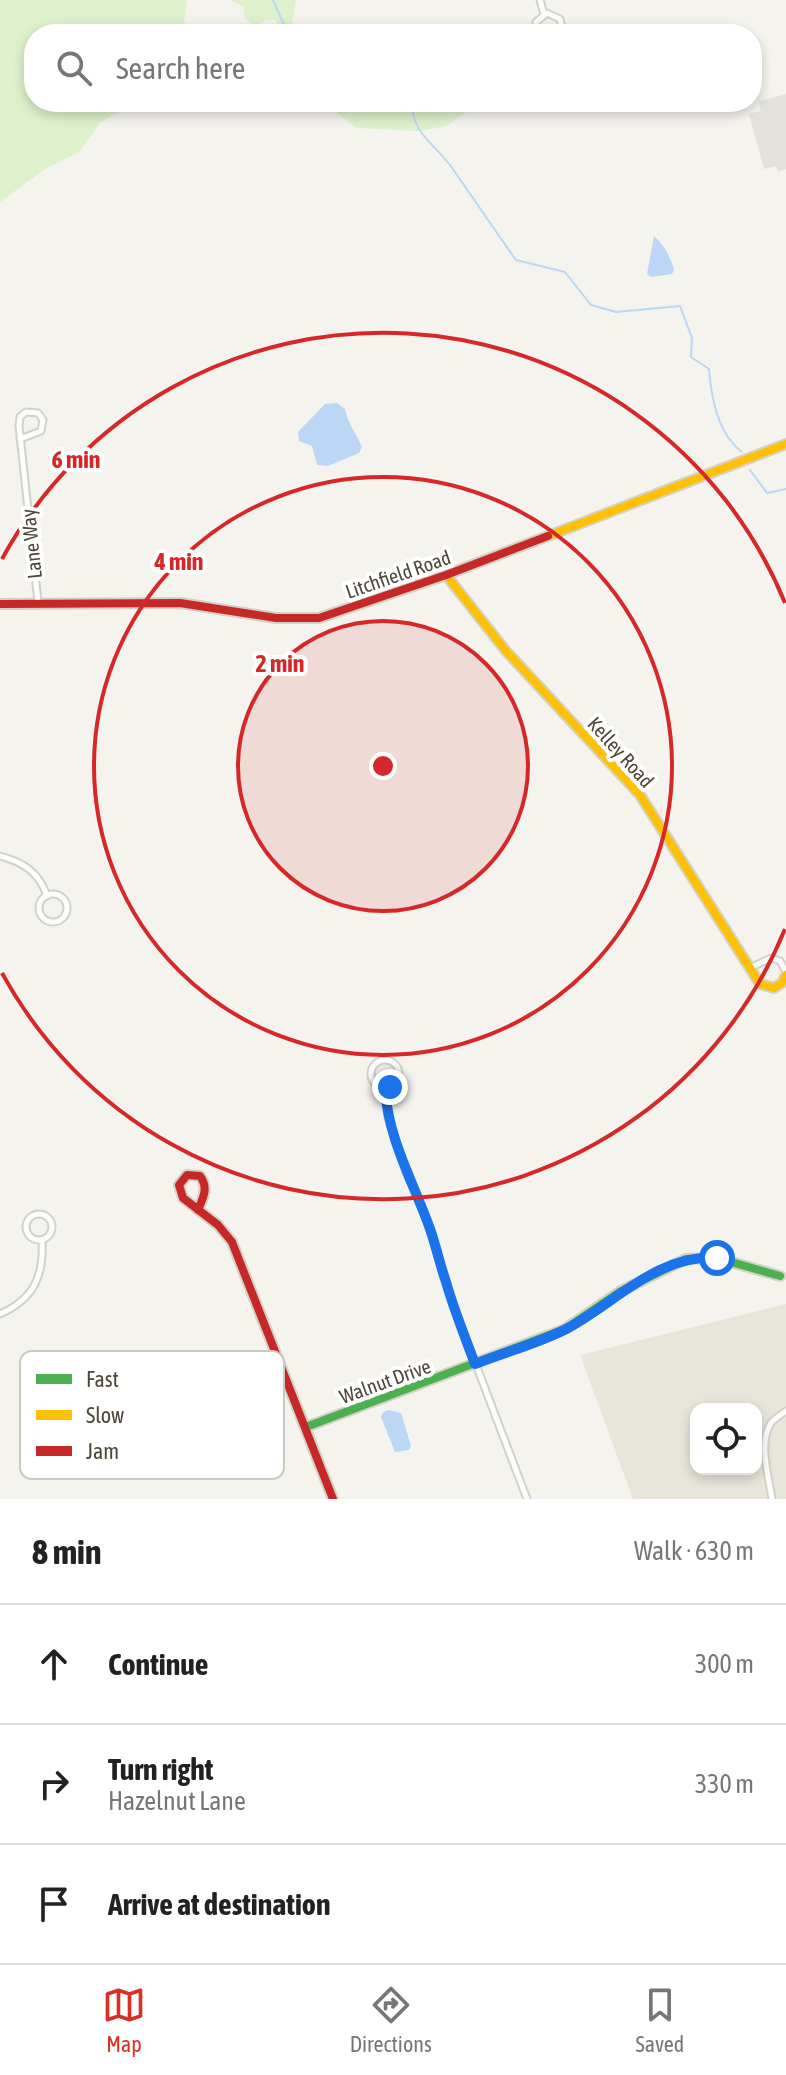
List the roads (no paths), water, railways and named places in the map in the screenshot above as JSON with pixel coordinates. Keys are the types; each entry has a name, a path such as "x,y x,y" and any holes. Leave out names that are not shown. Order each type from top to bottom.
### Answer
{"street":[{"path":"540,0 544,14"},
{"path":"536,24 544,14 553,14 561,24"},
{"path":"26,412 38,413 44,424 41,431 20,439 20,417 26,412"},
{"name":"Lane Way","path":"20,439 38,602"},
{"name":"Litchfield Road","path":"0,604 180,603 276,618 319,618 446,575 786,444"},
{"name":"Kelley Road","path":"446,575 506,651 640,795 760,984 769,988 779,986 786,974 780,961 771,958 750,968"},
{"path":"0,856 27,866 40,880 47,896"},
{"path":"56,894 66,903 64,915 57,921 48,921 41,915 41,902 47,896 56,894"},
{"path":"384,1060 393,1062 399,1074 396,1082 385,1088 376,1085 371,1077 372,1067 384,1060"},
{"path":"385,1088 386,1110 406,1172 431,1230 446,1284 527,1499"},
{"path":"198,1210 218,1225 232,1242 276,1351"},
{"path":"0,1314 20,1304 34,1290 42,1265 42,1240 51,1232 51,1222 46,1215 37,1213 29,1217 25,1229 29,1237 42,1240"},
{"name":"Walnut Drive","path":"306,1427 565,1329 621,1291 686,1259 717,1258 780,1276"},
{"path":"284,1372 333,1499"},
{"path":"772,1499 768,1433 772,1422 786,1411"}],"water":[{"path":"654,236 669,256 674,270 672,274 651,277 647,274"},
{"path":"337,403 345,409 362,447 359,453 328,466 317,465 312,446 299,441 298,432 325,404"},
{"path":"383,1412 401,1413 411,1446 409,1450 395,1452 381,1417"}],"waterway":[{"path":"273,0 284,24"},
{"path":"413,112 420,130 450,165 516,260 565,272 591,305 616,312 680,306 692,338 691,357 709,369 714,403 722,425 727,436 742,452"},
{"path":"750,470 767,493 786,489"}]}
